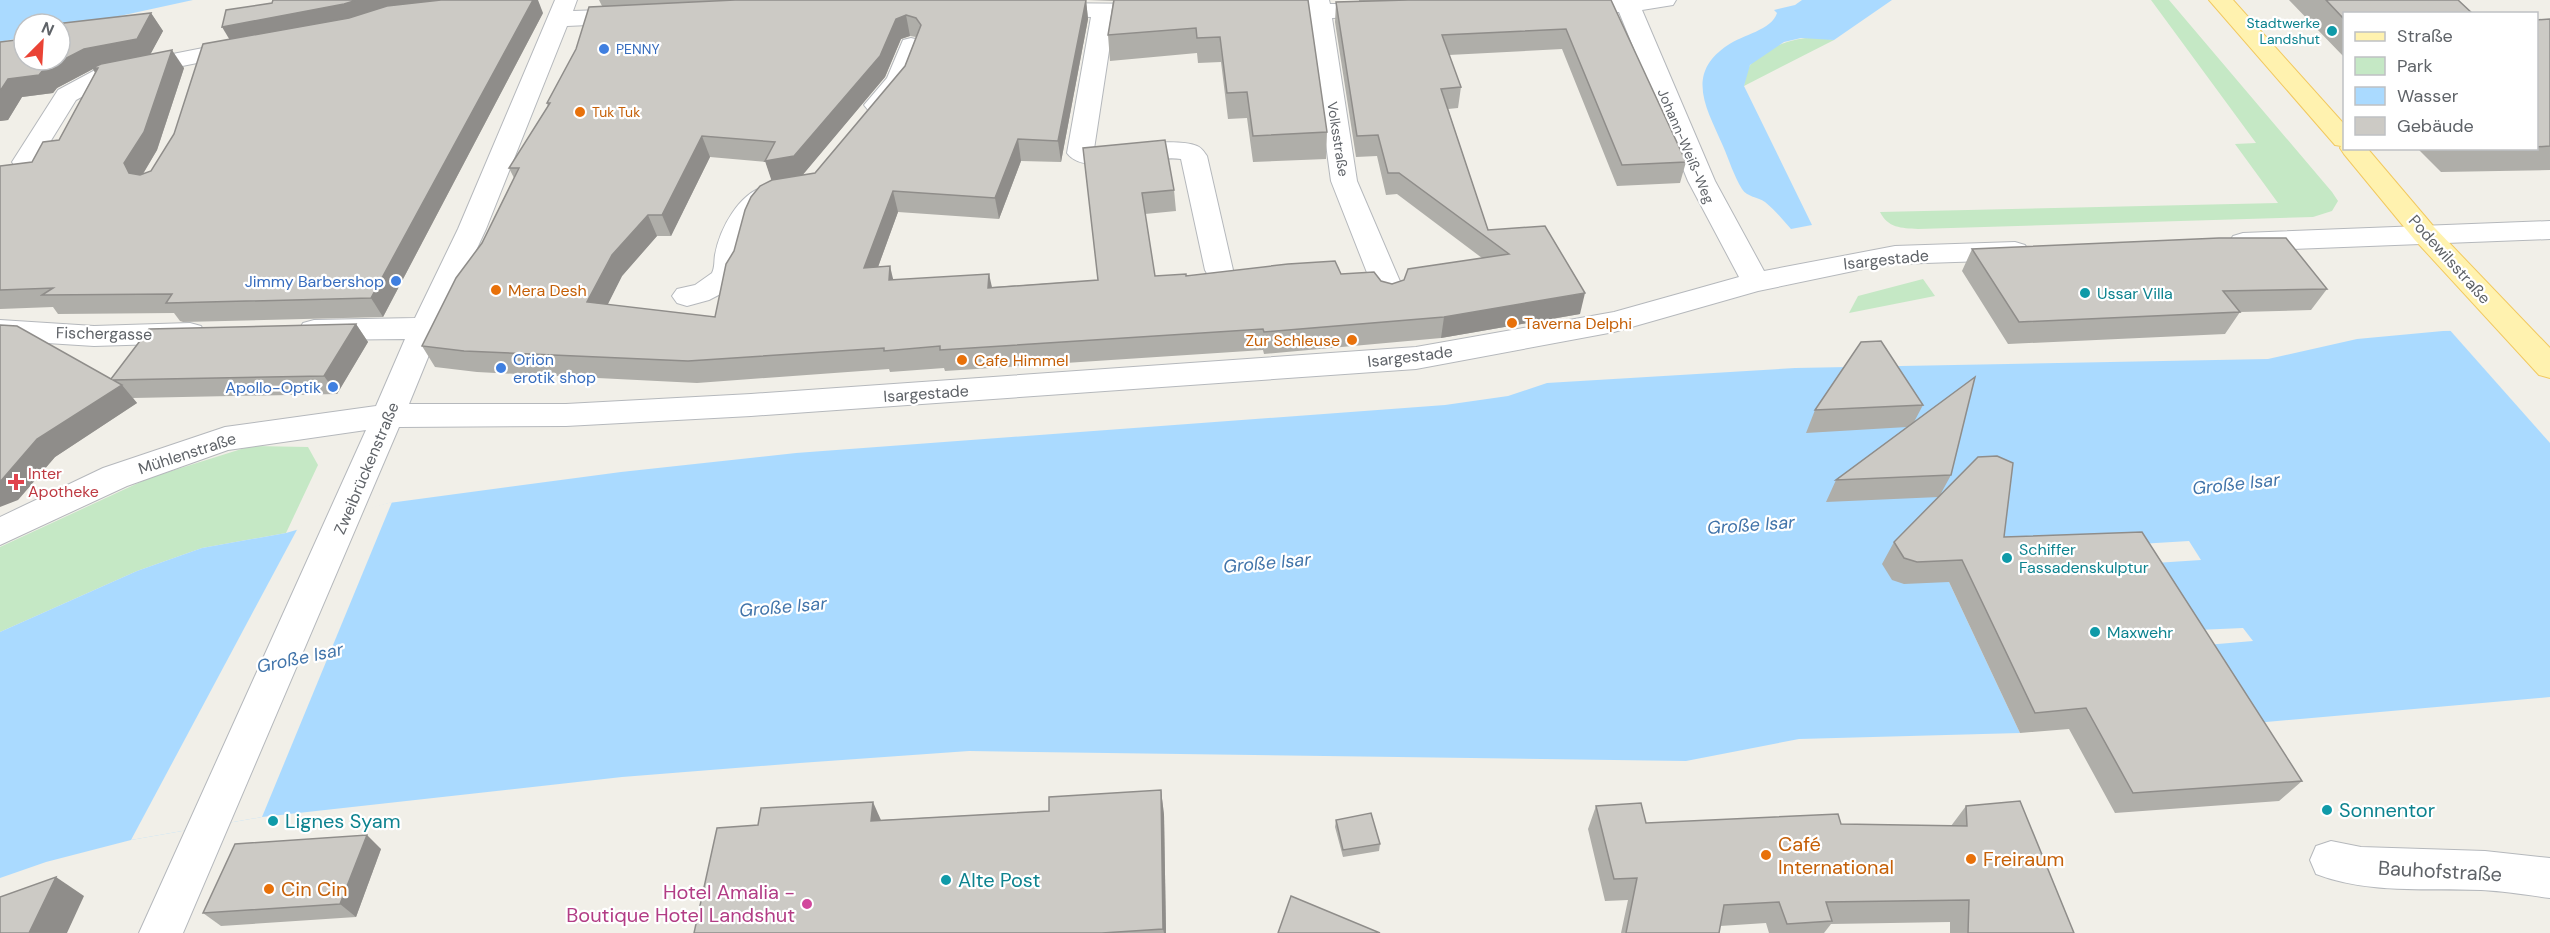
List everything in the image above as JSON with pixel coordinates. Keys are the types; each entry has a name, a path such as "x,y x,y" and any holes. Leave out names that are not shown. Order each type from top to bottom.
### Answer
{"main road":[{"path":"2220,0 2343,138"},
{"name":"Podewilsstraße","path":"2355,150 2424,233 2550,367"}],"street":[{"path":"1547,6 1628,5 1665,0"},
{"name":"Johann-Weiß-Weg","path":"1628,5 1714,213 1756,282"},
{"path":"1241,12 1319,6 1402,10"},
{"name":"Volksstraße","path":"1319,6 1344,181 1390,293"},
{"path":"562,10 652,14"},
{"name":"Zweibrückenstraße","path":"161,933 348,511 424,328 472,229 562,10"},
{"path":"1016,10 1176,11"},
{"path":"1104,10 1080,153 1088,157 1176,150 1189,152 1194,156 1219,270"},
{"path":"873,116 899,80 910,45"},
{"path":"25,162 67,95 106,74 214,53 193,85"},
{"path":"687,296 700,294 719,283 728,271 729,254 750,205 764,195 793,188"},
{"path":"2221,243 2424,233 2550,230"},
{"name":"Isargestade","path":"387,416 566,415 751,405 1413,349 1614,322 1756,282 1894,255 2035,250"},
{"path":"282,331 424,328"},
{"name":"Fischergasse","path":"0,330 94,336 222,333"},
{"name":"Mühlenstraße","path":"0,532 115,477 225,439 320,423 387,416"},
{"name":"Bauhofstraße","path":"2331,860 2361,867 2485,871 2550,878"}],"green space":[{"path":"2151,0 2169,0 2332,192 2338,201 2332,211 2313,217 1918,229 1896,226 1883,217 1880,212 2278,203 2235,144 2256,143"},
{"path":"1816,37 1834,40 1744,86 1749,67 1761,54 1788,42"},
{"path":"1923,279 1935,296 1849,313 1858,296"},
{"path":"251,446 308,447 318,465 286,533 202,548 137,571 0,632 0,547 149,478"}],"water":[{"path":"0,0 193,0 72,26 72,12 12,12 12,40 0,42"},
{"path":"1802,0 1892,0 1834,40 1801,38 1784,42 1750,65 1744,86 1812,225 1791,229 1765,202 1747,194 1742,189 1711,119 1703,92 1703,80 1706,68 1714,56 1734,41 1769,24 1777,13 1774,10 1795,5"},
{"name":"Große Isar","path":"2550,329 2550,697 2255,723 2206,645 2253,641 2243,628 2197,630 2155,563 2201,560 2189,541 1972,554 1949,582 2020,733 1799,739 1686,761 969,751 800,763 622,777 262,817 131,840 46,862 0,878 0,632 137,571 202,548 286,533 389,503 621,472 796,453 1445,405 1508,396 1547,383 1795,368 2268,359 2357,339 2443,331"}],"pier":[{"path":"2550,326 2550,443 2448,328"},
{"path":"392,502 262,817 131,840 299,526"}],"building":[{"path":"273,0 357,0 222,27 226,10 272,3"},
{"path":"441,0 533,0 371,298 166,303 172,294 42,295 53,288 0,290 0,166 32,162 43,142 59,140 98,68 92,68 101,64 172,50 144,132 124,163 129,173 140,175 151,171 174,134 203,44 349,18 387,6"},
{"path":"735,0 1086,0 1058,141 1018,139 995,198 893,191 864,268 890,266 889,280 989,274 988,288 1098,280 1083,148 1165,140 1174,190 1142,193 1155,276 1186,274 1186,276 1335,261 1341,274 1374,272 1381,281 1392,284 1404,280 1408,269 1509,254 1399,173 1388,173 1378,135 1357,136 1336,2 1611,0 1686,162 1622,165 1566,29 1442,35 1461,87 1441,89 1488,230 1545,226 1585,293 1444,317 1264,332 1263,329 940,350 940,346 884,351 884,348 688,361 464,351 422,346 456,278 482,243 519,168 509,168 550,103 547,103 576,49 589,7","holes":["906,15 916,18 921,25 905,66 815,173 772,180 760,186 751,197 745,210 734,251 726,264 715,317 587,302 612,255 648,215 662,215 702,136 775,142 765,161 794,156 880,56 896,19"]},
{"path":"1114,0 1308,0 1327,132 1253,136 1247,92 1227,93 1220,37 1197,38 1196,28 1108,35"},
{"path":"2326,0 2458,0 2471,12 2343,12 2343,18"},
{"path":"151,13 137,39 84,49 72,55 72,22"},
{"path":"2550,19 2550,146 2538,147 2538,20"},
{"path":"12,40 12,72 41,72 39,75 8,79 0,91 0,42"},
{"path":"2219,238 2286,238 2327,289 2223,291 2240,312 2019,322 1972,249"},
{"path":"356,324 324,376 113,380 122,385 37,439 0,482 0,325 17,326 111,379 149,329"},
{"path":"1881,341 1923,405 1815,410 1861,342"},
{"path":"1975,377 1951,475 1836,480"},
{"name":"Maxwehr","path":"1997,456 2013,463 2004,537 2142,532 2302,781 2133,793 2086,708 2035,713 1962,560 1917,562 1904,558 1894,542 1978,457"},
{"name":"Alte Post","path":"1161,790 1163,929 1102,933 694,933 717,828 758,825 761,808 873,802 871,821 1049,811 1049,797"},
{"path":"2020,801 2074,933 1968,933 1969,900 1826,902 1832,921 1787,924 1779,902 1724,905 1719,933 1626,933 1637,878 1614,879 1596,806 1641,803 1646,823 1838,814 1841,824 1967,826 1966,806"},
{"path":"1371,813 1380,844 1343,850 1336,820"},
{"path":"367,835 340,904 203,913 235,844"},
{"path":"56,877 29,933 0,933 0,897"},
{"path":"1291,896 1380,933 1278,933"}],"place":[{"name":"Stadtwerke Landshut","path":"2332,31"},
{"name":"PENNY","path":"604,49"},
{"name":"Tuk Tuk","path":"580,112"},
{"name":"Jimmy Barbershop","path":"396,281"},
{"name":"Mera Desh","path":"496,290"},
{"name":"Ussar Villa","path":"2085,293"},
{"name":"Taverna Delphi","path":"1512,323"},
{"name":"Zur Schleuse","path":"1352,340"},
{"name":"Cafe Himmel","path":"962,360"},
{"name":"Orion erotik shop","path":"501,368"},
{"name":"Apollo-Optik","path":"333,387"},
{"name":"Inter Apotheke","path":"16,482"},
{"name":"Schiffer Fassadenskulptur","path":"2007,558"},
{"name":"Maxwehr","path":"2095,632"},
{"name":"Sonnentor","path":"2327,810"},
{"name":"Lignes Syam","path":"273,821"},
{"name":"Café International","path":"1766,855"},
{"name":"Freiraum","path":"1971,859"},
{"name":"Alte Post","path":"946,880"},
{"name":"Cin Cin","path":"269,889"},
{"name":"Hotel Amalia - Boutique Hotel Landshut","path":"807,904"}]}
